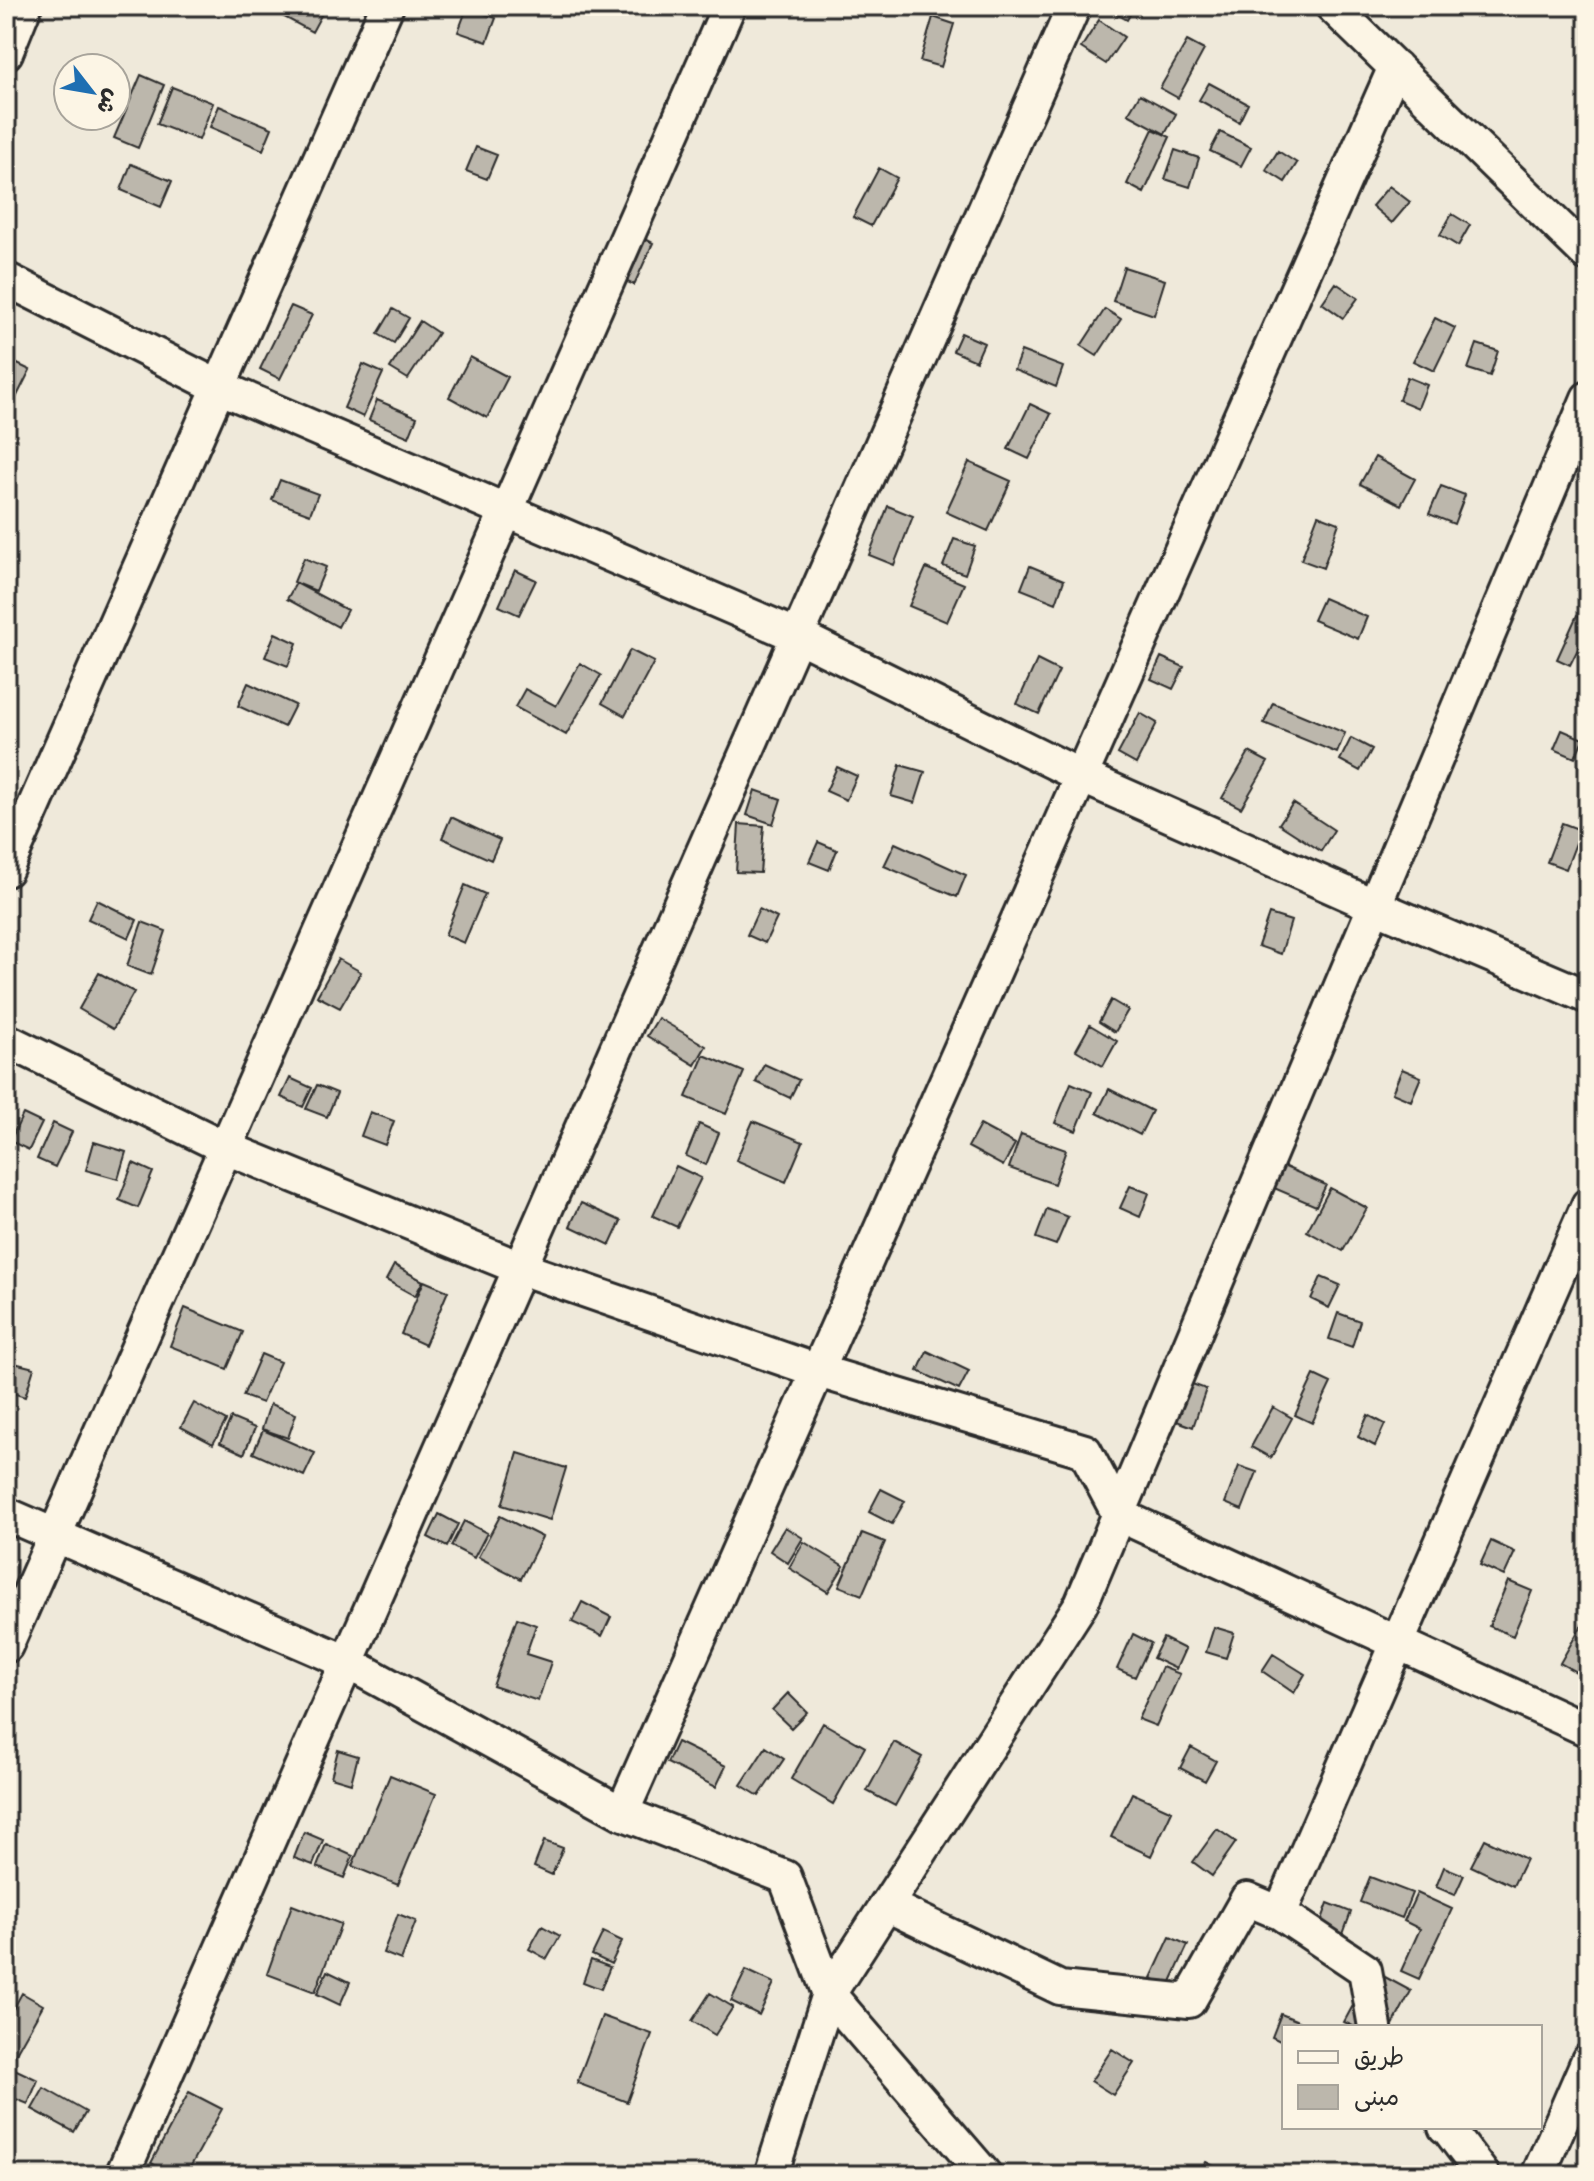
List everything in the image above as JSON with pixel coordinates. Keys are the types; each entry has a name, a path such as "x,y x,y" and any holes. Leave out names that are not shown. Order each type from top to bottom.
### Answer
{"street":[{"path":"6,53 25,6"},
{"path":"6,870 387,6"},
{"path":"6,1646 729,6"},
{"path":"122,2175 1074,6"},
{"path":"1332,6 1588,255"},
{"path":"622,1813 1395,67"},
{"path":"6,279 219,387 798,636 1081,776 1588,997"},
{"path":"771,2175 829,1994 1081,1604 1588,398"},
{"path":"6,1040 226,1148 520,1268 818,1371 1085,1451 1119,1515 1588,1730"},
{"path":"1280,1913 1588,1205"},
{"path":"6,1514 347,1662 622,1813 785,1877 829,1994 985,2175"},
{"path":"887,1905 1060,1988 1189,2001 1247,1899 1280,1913 1365,1970 1375,2025"},
{"path":"1538,2175 1588,2060"},
{"path":"1448,2129 1483,2175"}],"building":[{"path":"264,6 326,6 312,32"},
{"path":"1110,6 1135,6 1127,20 1108,9"},
{"path":"467,8 496,18 487,42 458,32"},
{"path":"933,17 954,24 941,67 920,61"},
{"path":"1099,20 1124,37 1106,64 1081,48"},
{"path":"1187,41 1204,50 1178,98 1160,88"},
{"path":"141,75 164,85 138,148 114,138 117,132 132,132 132,96"},
{"path":"1209,83 1248,104 1239,122 1199,100"},
{"path":"172,87 213,103 199,140 157,124"},
{"path":"1140,94 1176,114 1165,134 1128,114"},
{"path":"219,106 272,128 263,150 210,127"},
{"path":"1153,129 1170,137 1144,193 1127,184"},
{"path":"1220,132 1251,147 1241,166 1210,151"},
{"path":"476,147 497,155 487,179 466,171"},
{"path":"1175,150 1199,158 1190,187 1165,179"},
{"path":"1278,151 1297,163 1285,182 1266,170"},
{"path":"131,164 172,181 161,207 121,190"},
{"path":"879,168 897,178 871,226 853,217"},
{"path":"1389,186 1410,202 1392,223 1372,206"},
{"path":"1452,214 1470,225 1458,246 1440,235"},
{"path":"634,233 653,243 634,285 614,276"},
{"path":"1124,267 1165,280 1154,315 1113,301"},
{"path":"1336,283 1358,298 1343,318 1322,303"},
{"path":"291,306 312,315 280,379 260,369"},
{"path":"393,309 409,318 394,343 378,334"},
{"path":"1105,309 1121,319 1097,356 1081,346"},
{"path":"1435,318 1455,328 1434,371 1413,361"},
{"path":"420,321 438,333 408,379 390,368"},
{"path":"961,333 984,343 976,361 953,351"},
{"path":"1477,344 1498,351 1490,376 1468,369"},
{"path":"1021,351 1063,367 1056,387 1014,370"},
{"path":"470,357 508,377 487,418 449,397"},
{"path":"7,359 30,370 14,402 6,398"},
{"path":"363,364 383,373 363,417 344,408"},
{"path":"1407,377 1427,385 1418,408 1399,400"},
{"path":"377,400 417,417 409,437 369,420"},
{"path":"1030,404 1051,414 1029,459 1008,449"},
{"path":"1375,457 1415,479 1401,505 1360,484"},
{"path":"969,462 1011,481 988,531 946,512"},
{"path":"280,480 318,494 310,514 272,500"},
{"path":"1441,486 1465,495 1454,524 1429,514"},
{"path":"888,506 913,516 894,565 869,555"},
{"path":"1318,515 1339,523 1323,568 1301,560"},
{"path":"954,539 975,546 965,574 943,566"},
{"path":"304,558 326,567 316,591 294,582"},
{"path":"1030,566 1064,580 1056,603 1021,589"},
{"path":"926,568 964,584 947,622 909,606"},
{"path":"515,570 536,580 519,615 499,606"},
{"path":"296,583 347,610 338,627 287,599"},
{"path":"1323,598 1367,617 1358,639 1313,620"},
{"path":"1577,615 1588,620 1588,648 1580,645 1570,665 1557,659"},
{"path":"275,633 297,643 288,666 265,657"},
{"path":"630,650 654,662 625,716 602,703"},
{"path":"1161,657 1184,667 1173,689 1151,679"},
{"path":"1037,660 1059,671 1039,714 1017,704"},
{"path":"580,663 601,675 566,735 515,707 525,689 556,706"},
{"path":"1588,673 1588,705 1577,700"},
{"path":"248,683 295,705 284,727 238,706"},
{"path":"1273,703 1345,733 1337,753 1264,723"},
{"path":"1140,713 1157,723 1136,764 1118,754"},
{"path":"1562,730 1583,739 1575,758 1554,749"},
{"path":"1351,738 1372,749 1360,771 1340,760"},
{"path":"1249,752 1268,762 1241,808 1222,798"},
{"path":"900,765 925,772 915,803 891,796"},
{"path":"837,767 857,776 846,800 826,791"},
{"path":"755,790 781,799 773,824 747,815"},
{"path":"1293,803 1334,830 1321,851 1279,824"},
{"path":"451,817 500,840 491,860 442,838"},
{"path":"1562,823 1581,830 1566,869 1547,862"},
{"path":"739,824 764,826 760,873 736,872"},
{"path":"818,842 837,850 829,870 809,862"},
{"path":"895,843 966,875 957,897 884,866"},
{"path":"465,885 485,894 464,943 445,935"},
{"path":"97,900 137,920 129,938 88,919"},
{"path":"759,909 777,918 765,943 747,935"},
{"path":"1269,914 1291,921 1281,954 1258,946"},
{"path":"142,922 166,931 151,975 127,966"},
{"path":"338,959 361,972 340,1008 317,996"},
{"path":"99,973 134,992 113,1029 79,1009"},
{"path":"1111,1000 1128,1010 1115,1032 1099,1022"},
{"path":"658,1018 706,1046 695,1065 647,1036"},
{"path":"1090,1025 1117,1041 1103,1066 1076,1050"},
{"path":"704,1055 744,1072 726,1114 686,1097"},
{"path":"764,1064 799,1080 790,1098 756,1082"},
{"path":"1402,1069 1421,1077 1411,1101 1392,1093"},
{"path":"290,1078 312,1088 303,1107 281,1097"},
{"path":"1071,1083 1092,1092 1076,1131 1055,1123"},
{"path":"317,1085 337,1093 327,1117 306,1109"},
{"path":"1109,1089 1152,1111 1140,1135 1097,1113"},
{"path":"370,1112 394,1121 385,1145 361,1136"},
{"path":"23,1114 42,1123 29,1150 10,1141"},
{"path":"753,1121 803,1142 786,1182 736,1160"},
{"path":"53,1123 72,1132 55,1167 37,1159"},
{"path":"699,1124 719,1133 706,1165 686,1156"},
{"path":"980,1125 1015,1144 1003,1166 968,1147"},
{"path":"1021,1134 1066,1150 1054,1184 1009,1168"},
{"path":"94,1142 126,1152 118,1179 86,1170"},
{"path":"133,1163 153,1172 138,1208 119,1200"},
{"path":"676,1166 701,1178 677,1227 653,1216"},
{"path":"1283,1166 1326,1185 1316,1206 1274,1188"},
{"path":"1130,1186 1149,1193 1140,1217 1120,1208"},
{"path":"1330,1188 1367,1208 1343,1251 1307,1231"},
{"path":"581,1203 621,1221 610,1245 570,1226"},
{"path":"1047,1209 1068,1217 1056,1245 1036,1238"},
{"path":"394,1265 423,1281 415,1296 386,1280"},
{"path":"1321,1277 1340,1285 1329,1308 1311,1299"},
{"path":"424,1281 448,1291 425,1345 401,1334"},
{"path":"185,1308 243,1332 227,1369 170,1346"},
{"path":"1338,1313 1360,1321 1352,1347 1329,1339"},
{"path":"927,1351 969,1371 959,1390 918,1371"},
{"path":"261,1354 280,1362 262,1403 243,1396"},
{"path":"6,1361 34,1368 25,1397 6,1391"},
{"path":"1314,1375 1331,1383 1312,1423 1295,1415"},
{"path":"1184,1381 1206,1389 1193,1427 1171,1419"},
{"path":"194,1403 226,1421 213,1444 181,1427"},
{"path":"270,1404 296,1414 288,1438 262,1429"},
{"path":"1273,1407 1292,1418 1271,1458 1251,1447"},
{"path":"1368,1415 1385,1424 1375,1446 1358,1437"},
{"path":"231,1418 255,1428 244,1454 220,1443"},
{"path":"263,1430 315,1453 304,1476 253,1453"},
{"path":"518,1453 566,1468 550,1520 502,1505"},
{"path":"1239,1466 1257,1472 1242,1510 1225,1503"},
{"path":"881,1489 905,1501 892,1524 869,1512"},
{"path":"439,1514 458,1524 447,1547 428,1537"},
{"path":"500,1516 542,1537 521,1579 478,1557"},
{"path":"464,1521 487,1533 474,1558 451,1546"},
{"path":"785,1527 803,1538 788,1563 770,1551"},
{"path":"862,1533 885,1542 862,1595 839,1586"},
{"path":"1491,1541 1515,1552 1504,1576 1480,1565"},
{"path":"804,1542 844,1566 828,1592 789,1568"},
{"path":"1508,1581 1532,1591 1513,1636 1489,1626"},
{"path":"582,1602 611,1617 602,1636 572,1622"},
{"path":"1588,1614 1588,1677 1587,1678 1560,1663"},
{"path":"517,1618 536,1625 526,1654 551,1662 538,1701 493,1686"},
{"path":"1214,1627 1234,1633 1226,1658 1206,1652"},
{"path":"1133,1634 1151,1643 1135,1677 1117,1669"},
{"path":"1163,1638 1185,1649 1176,1669 1153,1658"},
{"path":"1273,1654 1305,1674 1294,1693 1262,1671"},
{"path":"1162,1667 1180,1674 1156,1726 1138,1719"},
{"path":"788,1693 807,1712 791,1728 772,1710"},
{"path":"823,1723 865,1747 833,1804 791,1779"},
{"path":"677,1742 726,1766 716,1787 667,1763"},
{"path":"894,1742 922,1757 895,1806 867,1791"},
{"path":"766,1747 784,1759 759,1796 741,1785"},
{"path":"1191,1747 1216,1761 1205,1781 1180,1768"},
{"path":"338,1750 358,1756 351,1783 331,1777"},
{"path":"390,1775 436,1794 398,1885 352,1866"},
{"path":"1132,1793 1172,1811 1151,1856 1111,1837"},
{"path":"1217,1829 1236,1842 1212,1876 1193,1862"},
{"path":"304,1832 323,1840 313,1865 294,1858"},
{"path":"1485,1839 1526,1859 1513,1886 1471,1866"},
{"path":"544,1841 563,1848 552,1875 534,1867"},
{"path":"326,1844 353,1856 344,1878 317,1867"},
{"path":"1444,1867 1464,1875 1455,1895 1436,1887"},
{"path":"1370,1877 1412,1893 1402,1918 1360,1902"},
{"path":"1417,1893 1452,1909 1419,1979 1401,1971 1420,1929 1404,1921"},
{"path":"1328,1903 1351,1912 1342,1937 1319,1928"},
{"path":"292,1905 341,1924 315,1992 267,1974"},
{"path":"398,1914 416,1921 401,1960 383,1953"},
{"path":"542,1926 560,1936 547,1959 529,1949"},
{"path":"603,1932 622,1941 611,1964 592,1955"},
{"path":"1170,1937 1188,1945 1169,1986 1151,1978"},
{"path":"591,1960 610,1967 601,1989 583,1982"},
{"path":"746,1970 774,1983 759,2015 731,2001"},
{"path":"1372,1970 1411,1991 1393,2025 1351,2025 1344,2022"},
{"path":"327,1971 350,1982 340,2005 317,1994"},
{"path":"22,1993 43,2005 12,2060 6,2057 6,2022"},
{"path":"710,1993 733,2007 715,2035 692,2021"},
{"path":"1281,2014 1301,2022 1300,2025 1282,2025 1282,2042 1272,2037"},
{"path":"602,2016 652,2034 627,2102 577,2083"},
{"path":"1112,2049 1134,2063 1113,2095 1091,2081"},
{"path":"6,2065 38,2080 28,2104 6,2095"},
{"path":"44,2088 86,2112 74,2132 32,2109"},
{"path":"189,2092 222,2109 186,2175 174,2175 151,2163"},
{"path":"1206,2162 1230,2175 1198,2175"}]}
